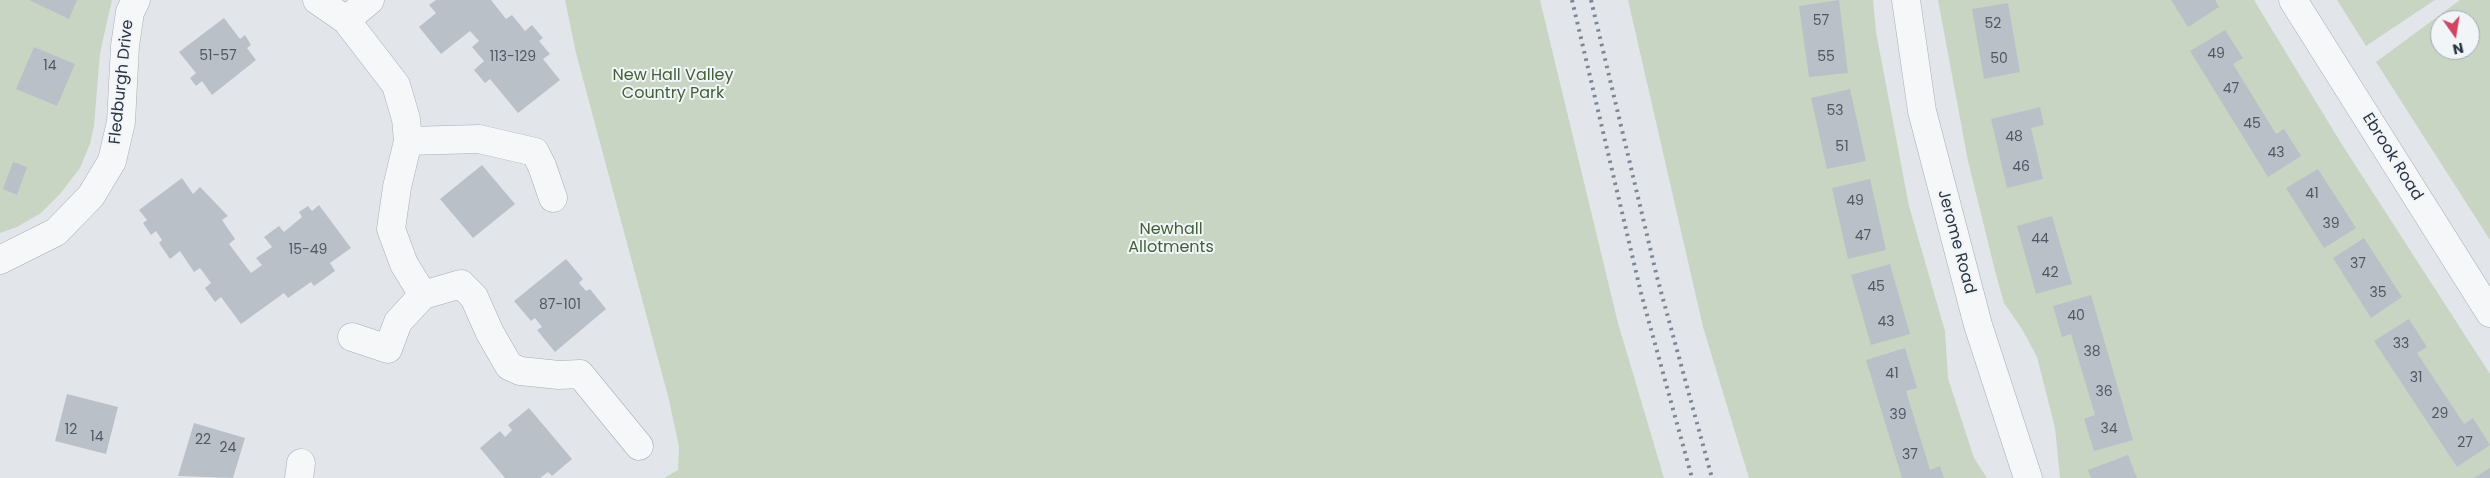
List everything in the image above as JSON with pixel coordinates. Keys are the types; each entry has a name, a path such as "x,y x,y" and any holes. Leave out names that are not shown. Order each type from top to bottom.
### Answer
{"street":[{"name":"Fledburgh Drive","path":"0,260 56,232 92,196 112,161 121,122 125,46 130,12 136,0"},
{"path":"317,0 346,20 396,85 406,119 408,141 397,187 391,229 404,264 423,295"},
{"path":"346,20 370,0"},
{"name":"Jerome Road","path":"1906,0 1922,111 1978,325 2028,478"},
{"name":"Ebrook Road","path":"2294,0 2489,309"},
{"path":"408,141 479,139 534,152 542,166 553,198"},
{"path":"352,337 388,349 398,322 423,295 462,284 474,297 490,333 509,366 520,371 559,375 580,374 639,446"}],"green space":[{"path":"0,0 112,0 100,53 94,126 90,144 80,168 60,194 41,213 17,227 0,233"},
{"name":"Newhall Allotments","path":"565,0 1540,0 1618,323 1664,478 664,478 678,470 679,447 669,400 576,53"},
{"path":"1628,0 1873,0 1876,32 1909,206 1945,331 1948,378 1974,458 1987,478 1749,478 1703,327"},
{"path":"1938,0 2254,0 2341,143 2490,374 2490,478 2060,478 2055,428 2037,357 2022,329 2004,303 1995,271 1968,161"},
{"path":"2337,0 2435,0 2366,46"},
{"path":"2460,0 2490,0 2490,240 2376,62 2430,22 2430,60 2480,60 2480,10 2446,10"}],"building":[{"path":"29,0 77,0 69,19"},
{"path":"436,0 491,0 506,19 512,15 525,31 532,25 543,38 539,41 550,54 543,59 560,80 518,113 490,79 485,83 474,70 484,61 472,47 479,41 470,31 441,54 419,27 436,13 429,5"},
{"path":"1839,0 1848,73 1809,77 1799,6"},
{"path":"2171,0 2215,0 2219,7 2188,27"},
{"path":"2008,3 2020,72 1984,79 1972,9"},
{"path":"224,18 240,39 245,35 251,45 247,48 256,60 212,95 202,81 196,86 190,78 196,73 179,52"},
{"path":"2225,30 2243,58 2233,64 2276,134 2284,129 2301,156 2268,177 2190,51"},
{"path":"34,47 75,64 57,106 16,89"},
{"path":"1850,89 1866,161 1827,169 1811,98"},
{"path":"2040,107 2044,125 2031,128 2043,179 2007,188 1991,119"},
{"path":"13,162 27,167 17,195 3,189"},
{"path":"482,165 515,204 473,238 440,199"},
{"path":"2318,169 2356,228 2324,248 2286,188"},
{"path":"182,178 193,194 200,187 228,216 222,220 235,239 229,244 251,273 262,265 256,258 272,247 264,237 279,226 284,232 302,217 299,212 308,206 312,211 319,205 351,248 330,263 335,271 314,286 311,282 288,298 284,293 241,324 221,297 215,302 205,288 211,283 200,268 194,272 180,251 170,259 159,243 162,240 156,231 151,235 143,223 147,220 139,210"},
{"path":"1870,179 1886,250 1848,259 1832,188"},
{"path":"2052,216 2072,284 2036,294 2017,226"},
{"path":"2364,238 2402,297 2371,318 2333,258"},
{"path":"566,259 583,279 579,283 586,291 590,289 606,309 555,352 537,330 542,327 535,318 531,321 514,301"},
{"path":"1890,264 1910,334 1871,345 1851,275"},
{"path":"2091,295 2133,440 2094,451 2084,419 2095,415 2071,334 2062,337 2053,306"},
{"path":"2409,319 2427,347 2417,353 2464,424 2473,418 2490,445 2457,467 2374,341"},
{"path":"1905,348 1917,388 1906,391 1930,470 1940,466 1944,478 1902,478 1866,360"},
{"path":"67,394 118,407 106,454 55,441"},
{"path":"529,408 572,459 552,476 548,472 540,478 505,478 480,448 500,431 505,437 512,430 508,425"},
{"path":"194,423 245,438 233,478 178,476"},
{"path":"2128,455 2137,478 2091,478 2088,470"},
{"path":"2490,468 2490,478 2474,478"}],"railway":[{"path":"1572,0 1641,293 1692,478"},
{"path":"1591,0 1657,277 1712,478"}],"park label":[{"name":"New Hall Valley Country Park","path":"673,85"}]}
